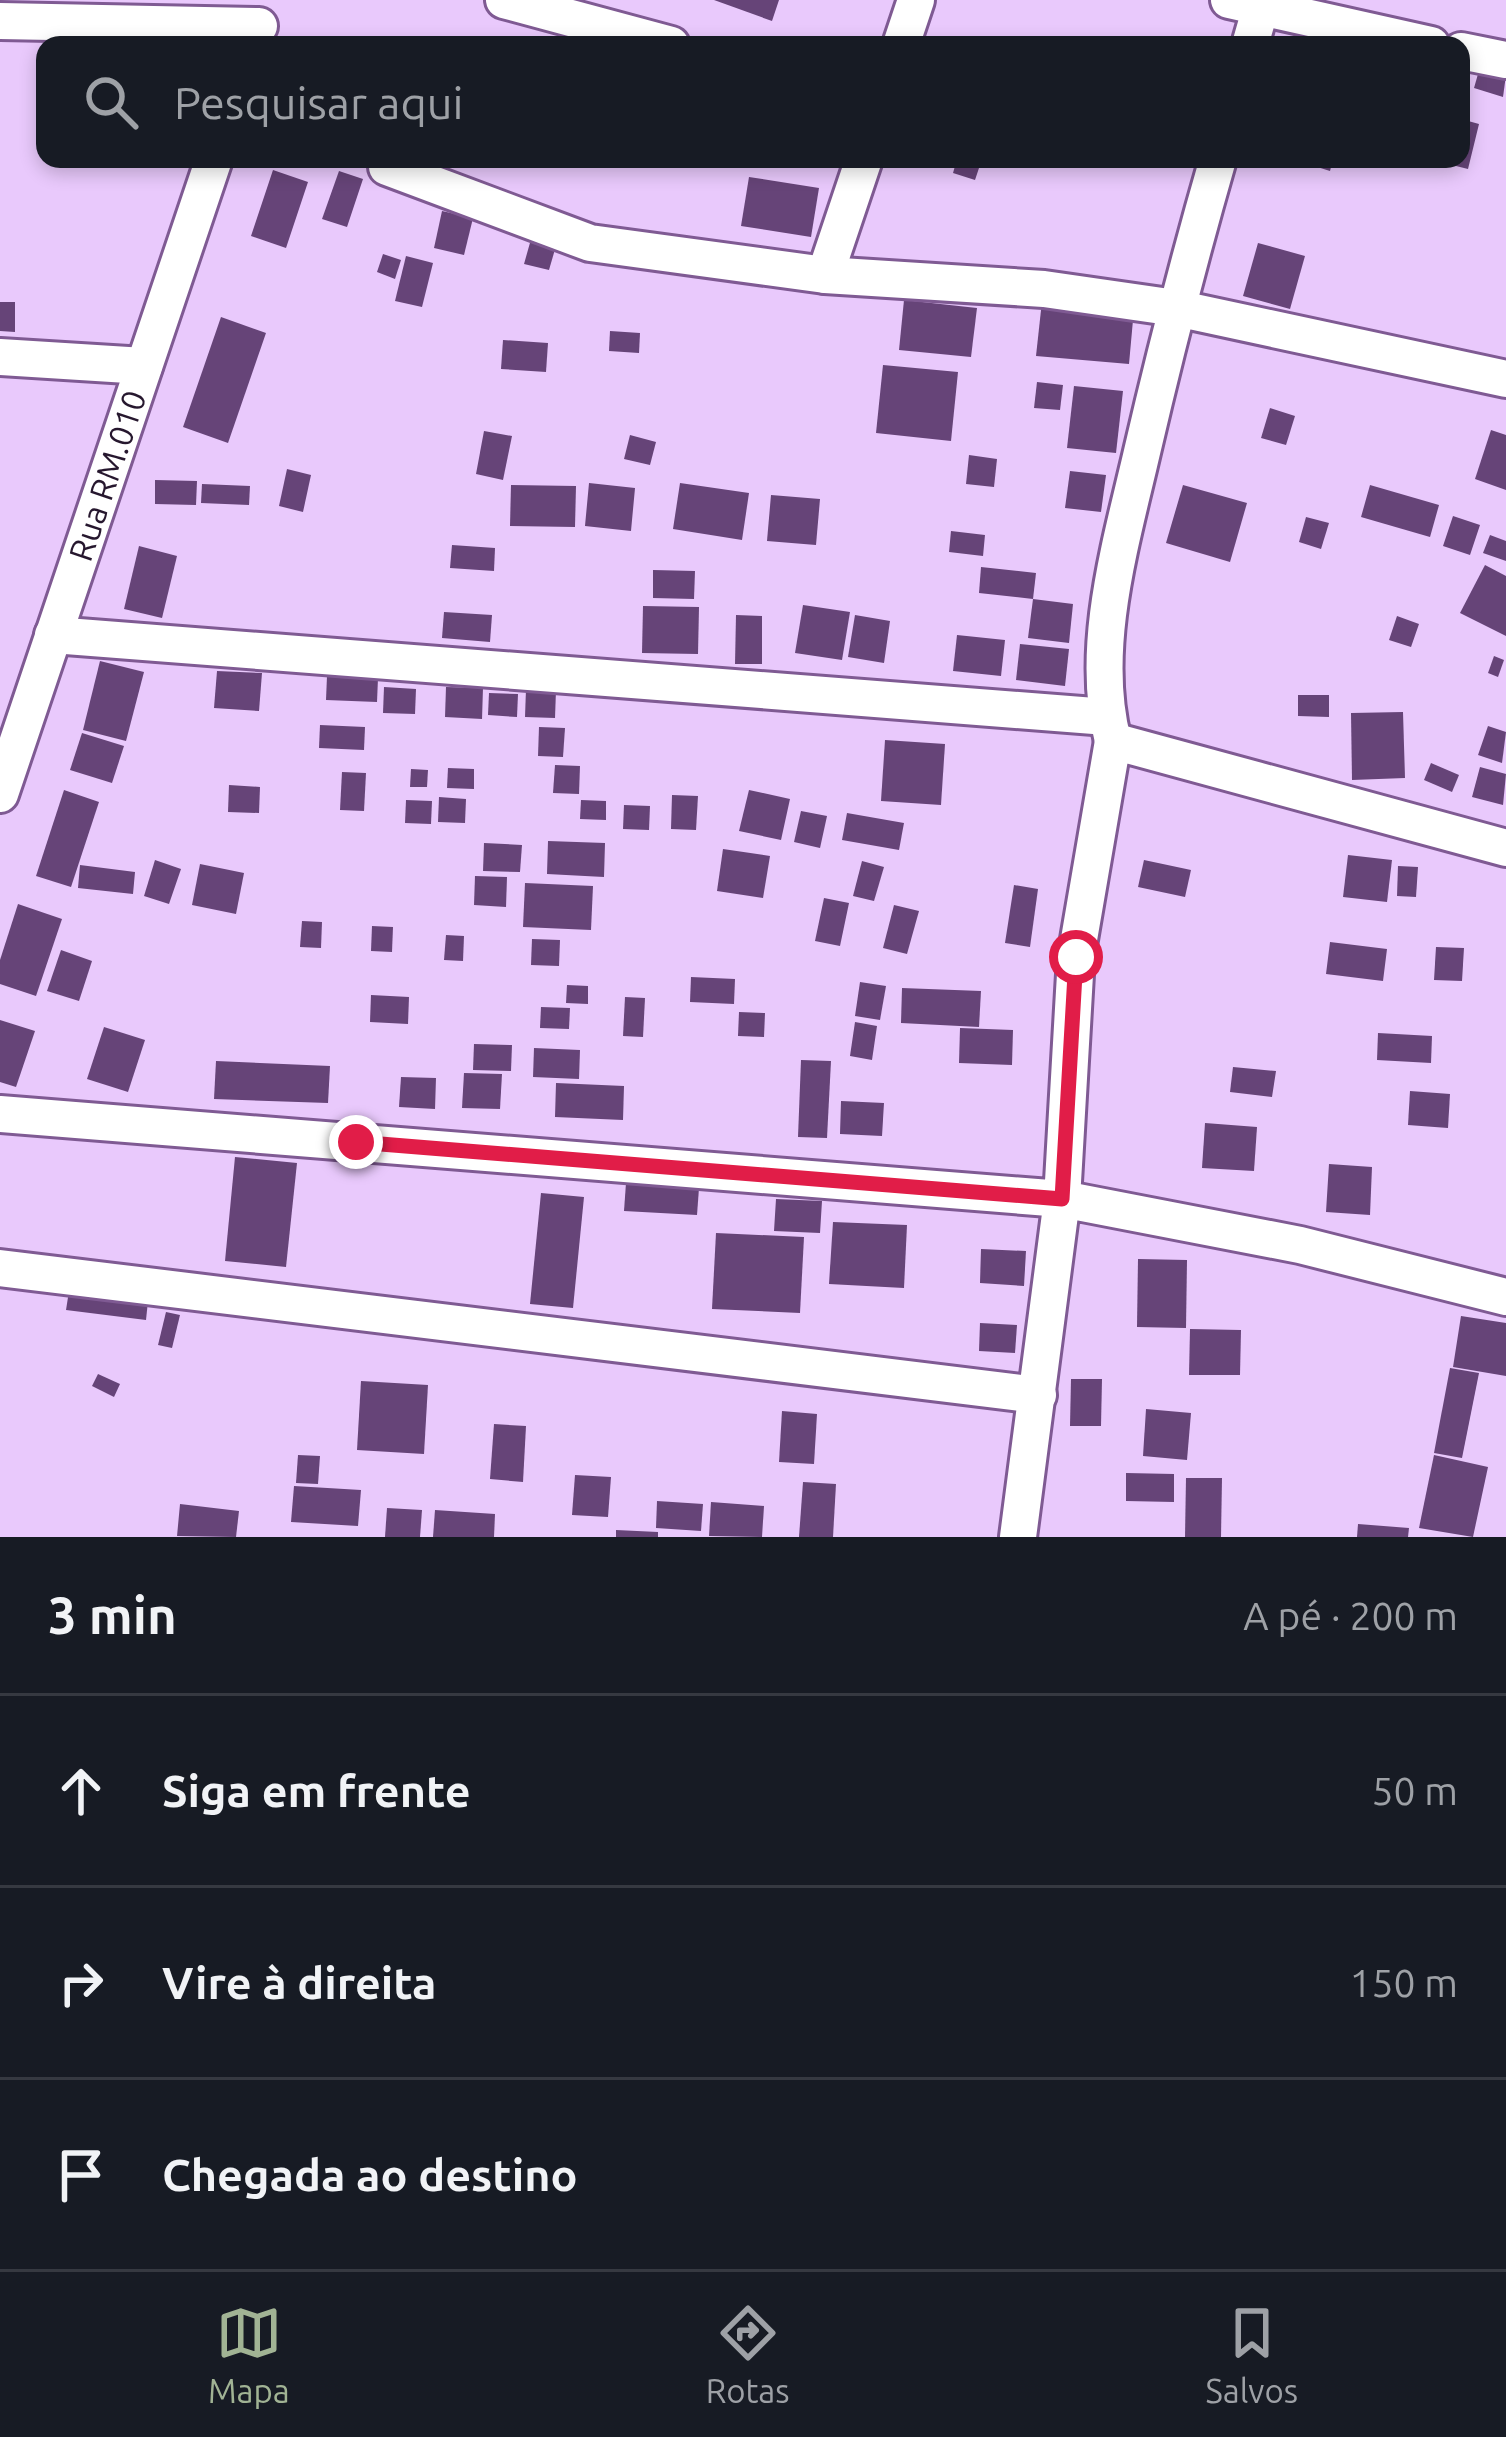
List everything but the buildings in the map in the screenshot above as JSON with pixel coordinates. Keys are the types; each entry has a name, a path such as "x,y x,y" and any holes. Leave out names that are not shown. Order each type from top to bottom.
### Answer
{"street":[{"path":"504,0 638,36"},
{"path":"904,36 916,0"},
{"path":"1251,14 1379,36"},
{"path":"0,21 260,24"},
{"path":"1470,53 1506,60"},
{"name":"Rua RM.010","path":"0,794 14,712 53,635 211,168"},
{"path":"392,168 590,243 825,275 1044,289 1176,308 1506,379"},
{"path":"825,275 861,168"},
{"path":"1018,1537 1062,1199 1076,957 1110,729 1105,672 1117,558 1176,308 1215,168"},
{"path":"0,357 144,367"},
{"path":"53,635 1110,729 1506,848"},
{"path":"0,1114 1062,1199 1300,1245 1506,1297"},
{"path":"0,1268 1038,1395"}],"route":[{"path":"356,1142 1062,1199 1076,957"}]}
